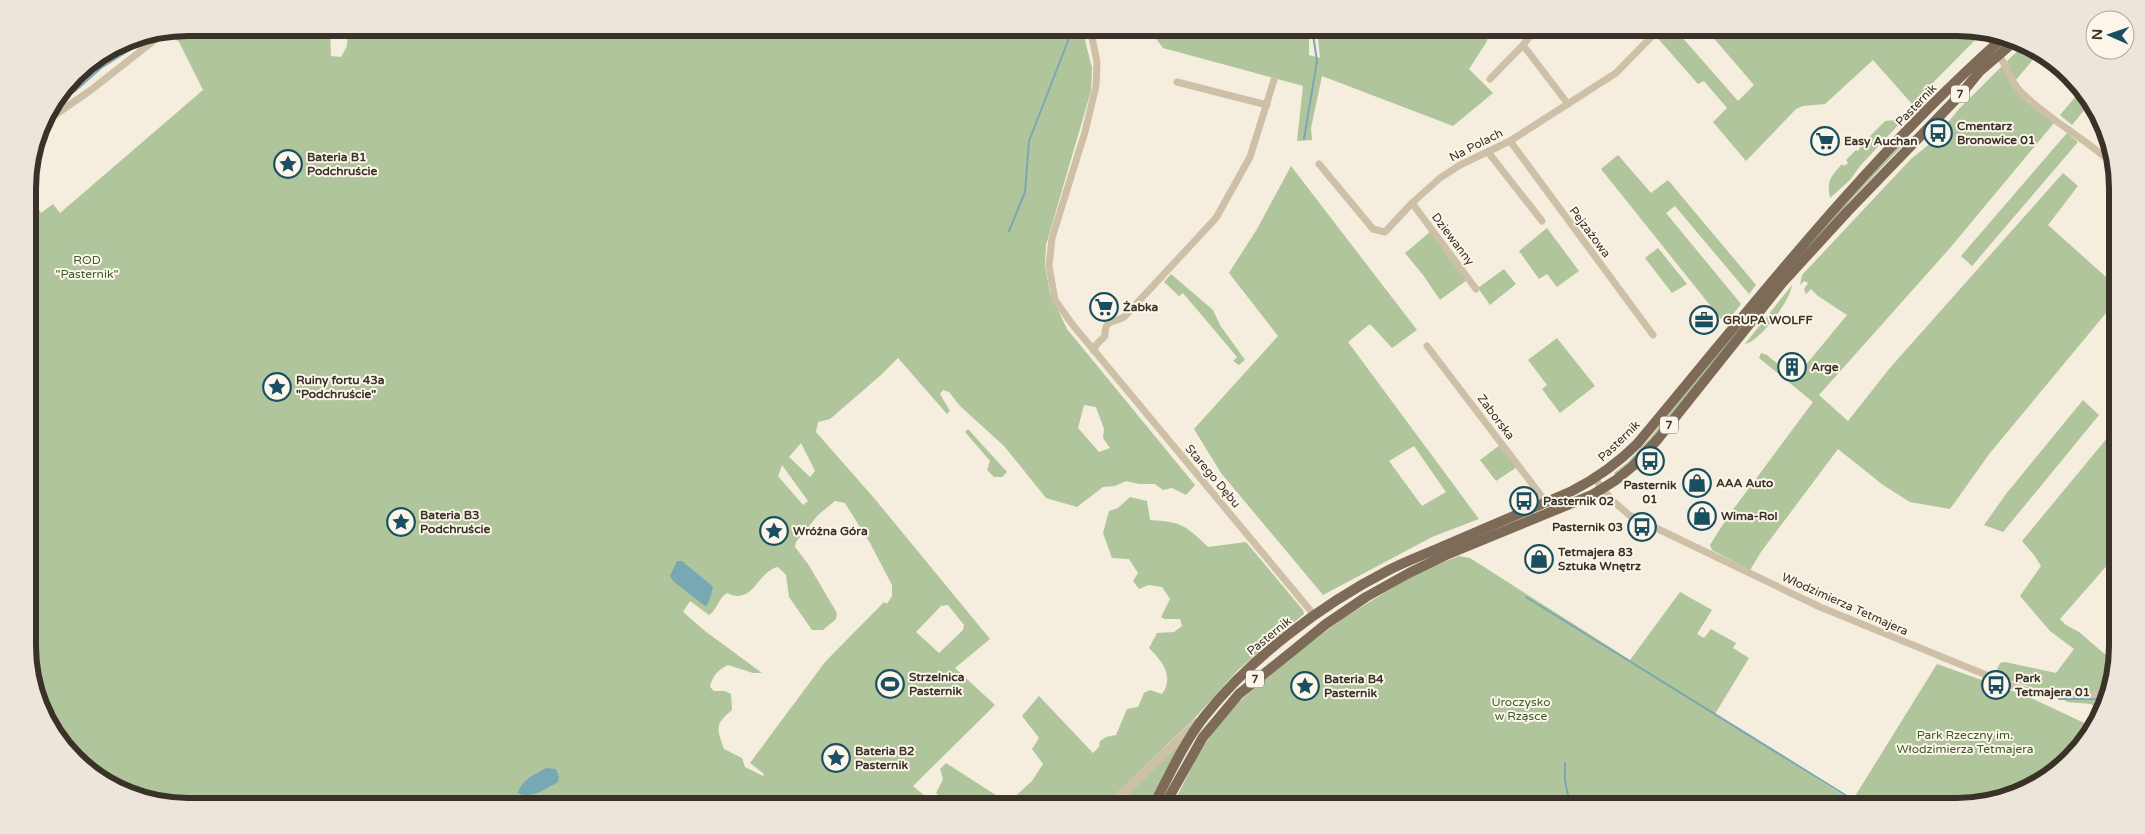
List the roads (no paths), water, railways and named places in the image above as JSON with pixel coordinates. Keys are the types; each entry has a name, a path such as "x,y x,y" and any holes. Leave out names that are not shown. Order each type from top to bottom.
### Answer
{"main road":[{"name":"Pasternik","path":"1157,797 1175,764 1204,718 1236,679 1273,648 1334,602 1388,570 1546,502 1595,479 1617,463 1637,444 1816,228 1912,126 1973,64 1998,42"},
{"name":"Pasternik","path":"1169,797 1188,761 1210,728 1247,686 1340,614 1392,582 1426,565 1557,511 1602,489 1624,473 1645,453 1803,259 1962,93 1979,72 2010,46"},
{"path":"1334,602 1331,612 1334,615 1340,614"}],"street":[{"name":"Starego Dębu","path":"1092,36 1097,62 1096,86 1085,132 1052,238 1049,266 1055,300 1094,351 1315,616"},
{"path":"1490,79 1523,46 1530,36"},
{"name":"Na Polach","path":"1319,164 1373,229 1385,232 1412,203 1440,178 1460,165 1510,141 1616,73 1652,36"},
{"path":"56,114 105,80 155,40"},
{"path":"1523,46 1568,104"},
{"path":"1999,56 2004,62 2012,82 2022,94 2105,158"},
{"path":"1094,351 1096,345 1105,336 1105,327 1108,323 1124,317 1216,218 1250,157 1274,80"},
{"path":"1177,82 1267,105"},
{"name":"Pejzażowa","path":"1510,141 1653,335"},
{"path":"1488,152 1542,221"},
{"name":"Dziewanny","path":"1412,203 1476,289"},
{"name":"Zaborska","path":"1427,346 1546,502"},
{"name":"Włodzimierza Tetmajera","path":"1595,479 1602,489 1629,515 1820,607 1953,662 2040,694 2101,695"},
{"path":"1119,797 1204,718"}],"water":[{"path":"677,561 682,561 711,585 713,588 708,604 705,606 673,581 670,576"},
{"path":"546,768 556,769 559,777 558,782 533,794 523,795 518,793 525,781"}],"waterway":[{"path":"1009,231 1025,192 1029,141 1070,36"},
{"path":"1304,139 1317,61 1313,36"},
{"path":"70,94 101,68 137,45"},
{"path":"1526,597 1849,797"},
{"path":"2059,699 2099,699"},
{"path":"1565,763 1565,780 1568,797"}],"place":[{"name":"Cmentarz Bronowice 01","path":"1938,133"},
{"name":"Easy Auchan","path":"1825,141"},
{"name":"Bateria B1 Podchruście","path":"288,164"},
{"name":"Żabka","path":"1104,307"},
{"name":"GRUPA WOLFF","path":"1704,320"},
{"name":"Arge","path":"1792,367"},
{"name":"Ruiny fortu 43a \"Podchruście\"","path":"277,387"},
{"name":"Pasternik 01","path":"1650,461"},
{"name":"AAA Auto","path":"1697,483"},
{"name":"Pasternik 02","path":"1524,501"},
{"name":"Wima-Rol","path":"1702,516"},
{"name":"Bateria B3 Podchruście","path":"401,522"},
{"name":"Pasternik 03","path":"1642,527"},
{"name":"Wróżna Góra","path":"774,531"},
{"name":"Tetmajera 83 Sztuka Wnętrz","path":"1539,559"},
{"name":"Strzelnica Pasternik","path":"890,684"},
{"name":"Park Tetmajera 01","path":"1996,685"},
{"name":"Bateria B4 Pasternik","path":"1305,686"},
{"name":"Bateria B2 Pasternik","path":"836,758"}],"park label":[{"name":"ROD \"Pasternik\"","path":"87,267"},
{"name":"Uroczysko w Rząsce","path":"1521,709"},
{"name":"Park Rzeczny im. Włodzimierza Tetmajera","path":"1965,742"}]}
